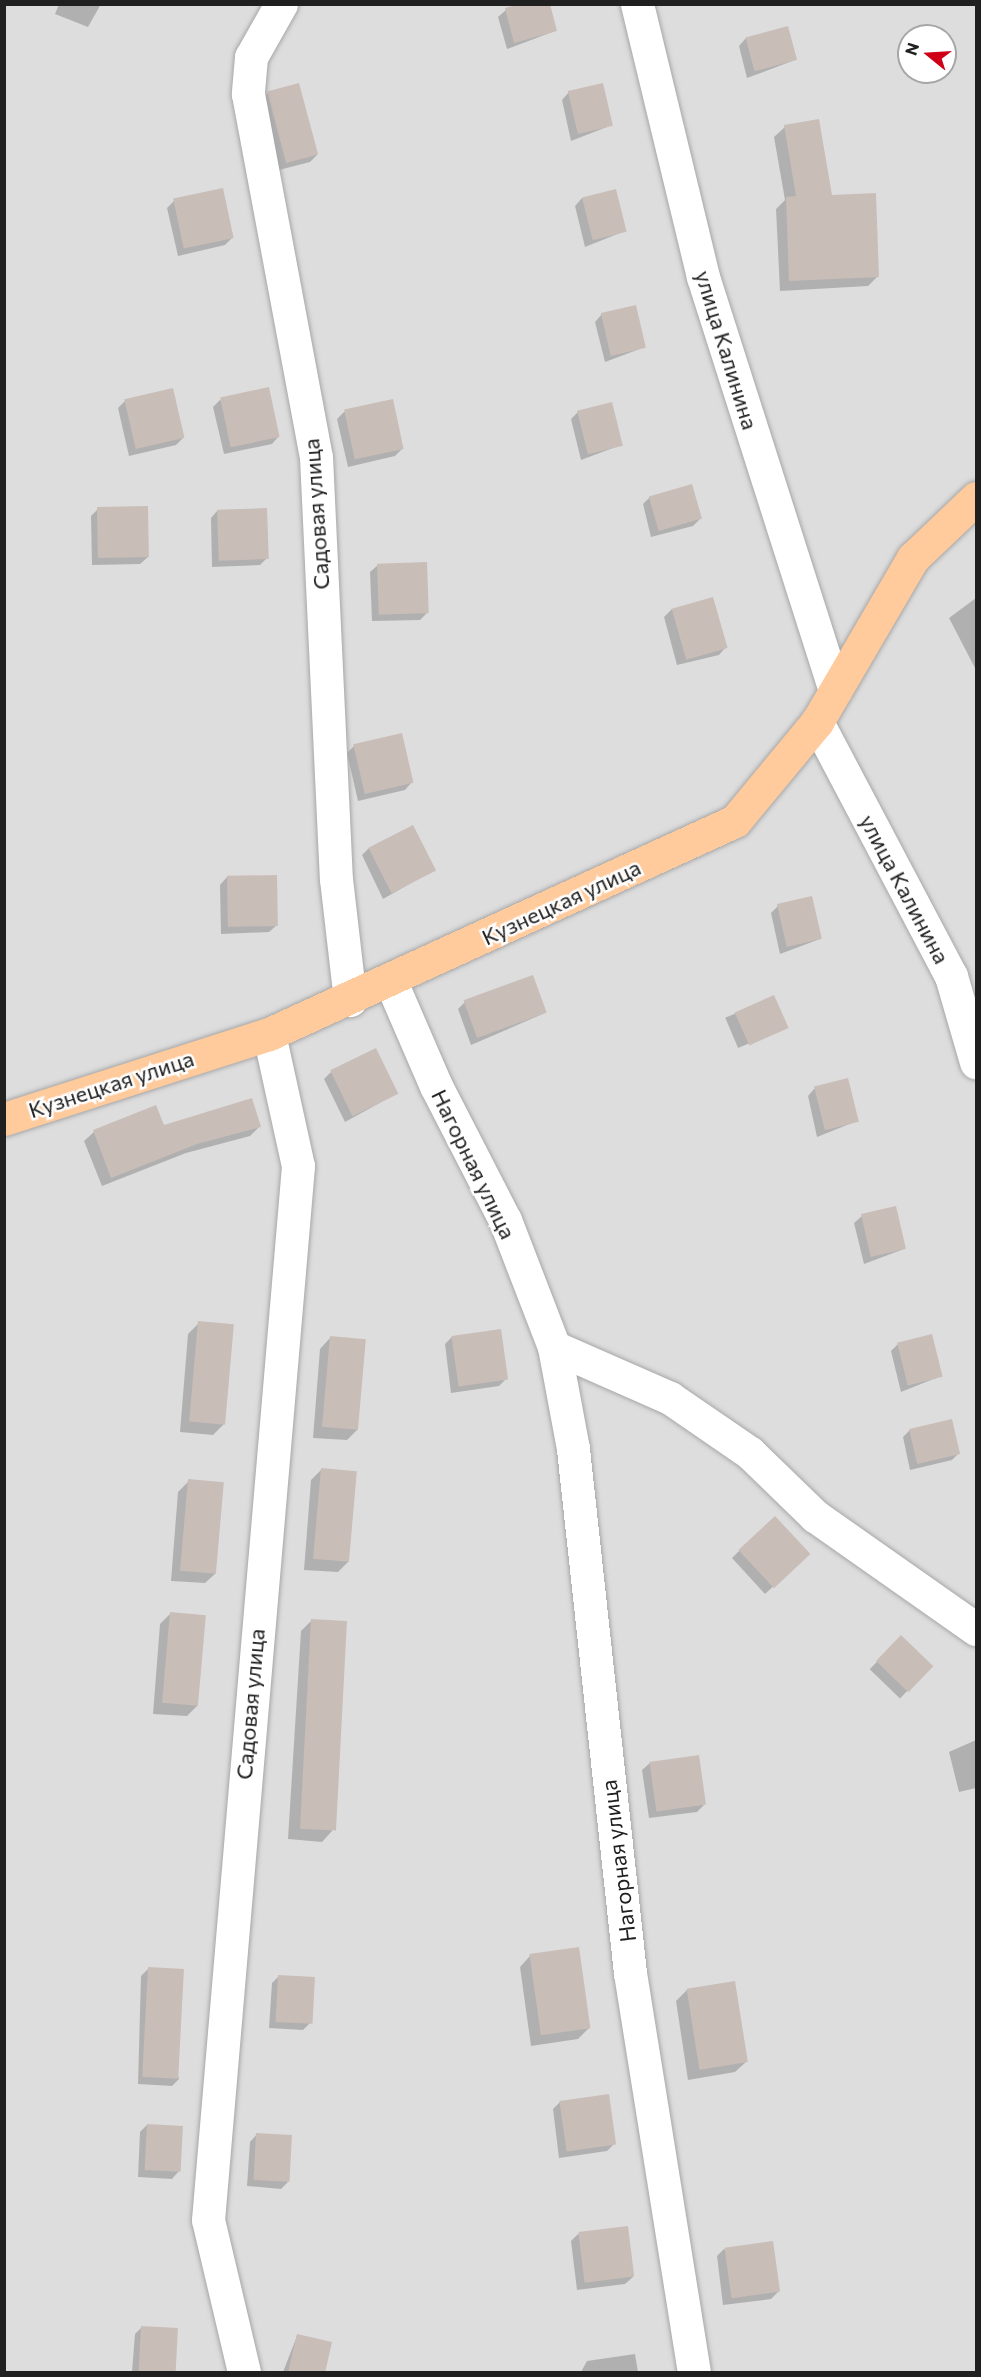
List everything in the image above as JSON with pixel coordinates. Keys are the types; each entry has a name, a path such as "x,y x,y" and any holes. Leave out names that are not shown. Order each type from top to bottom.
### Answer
{"main road":[{"name":"Кузнецкая улица","path":"4,1119 269,1034 391,982 735,821 817,722 913,558 976,498"}],"street":[{"name":"Садовая улица","path":"281,4 251,57 248,94 316,457 336,879 350,1000"},
{"name":"улица Калинина","path":"637,4 703,277 835,690"},
{"name":"улица Калинина","path":"817,722 951,976 976,1062"},
{"name":"Нагорная улица","path":"391,982 436,1086 505,1220 554,1347 573,1449 630,1973 694,2373"},
{"name":"Садовая улица","path":"244,2373 208,2220 298,1166 269,1034"},
{"path":"554,1347 670,1398 750,1453 815,1516 976,1629"}],"shaded area":[{"path":"5,5 976,5 976,2372 5,2372"}],"building":[{"path":"519,4 550,4 557,31 514,43 505,8"},
{"path":"788,26 797,60 755,71 745,37"},
{"path":"299,83 318,154 286,163 267,92"},
{"path":"603,83 613,126 578,134 568,91"},
{"path":"819,119 832,195 876,193 879,277 789,281 786,197 796,196 784,125"},
{"path":"223,188 234,238 184,248 173,199"},
{"path":"616,189 627,232 593,240 582,197"},
{"path":"636,305 646,348 611,356 601,313"},
{"path":"269,387 280,437 231,447 220,397"},
{"path":"173,388 184,438 136,449 124,399"},
{"path":"393,399 404,449 355,459 344,409"},
{"path":"612,402 623,446 588,454 577,411"},
{"path":"692,484 702,519 659,531 649,496"},
{"path":"148,506 149,557 98,558 97,507"},
{"path":"267,508 269,559 219,561 217,510"},
{"path":"427,562 429,613 379,615 377,564"},
{"path":"713,597 728,648 686,660 672,609"},
{"path":"402,733 413,783 365,794 353,744"},
{"path":"413,825 436,870 392,893 368,848"},
{"path":"277,875 278,926 228,927 227,876"},
{"path":"812,896 822,939 787,947 777,904"},
{"path":"533,975 547,1013 477,1038 463,1000"},
{"path":"774,995 789,1028 749,1045 735,1012"},
{"path":"376,1048 398,1094 353,1116 330,1070"},
{"path":"848,1078 859,1122 825,1130 814,1086"},
{"path":"252,1098 261,1127 197,1144 111,1178 93,1130 156,1105 164,1125"},
{"path":"896,1206 906,1249 871,1257 861,1214"},
{"path":"198,1321 234,1324 225,1425 189,1422"},
{"path":"501,1329 508,1380 459,1386 451,1336"},
{"path":"932,1334 943,1377 908,1385 897,1343"},
{"path":"330,1336 366,1339 358,1430 322,1427"},
{"path":"952,1419 960,1454 917,1464 909,1429"},
{"path":"321,1468 357,1471 349,1562 313,1559"},
{"path":"188,1479 224,1482 216,1574 180,1571"},
{"path":"775,1516 810,1554 774,1588 738,1550"},
{"path":"170,1612 206,1615 198,1706 162,1703"},
{"path":"311,1619 347,1621 336,1831 300,1829"},
{"path":"901,1635 933,1666 908,1692 876,1661"},
{"path":"699,1755 706,1805 656,1811 649,1762"},
{"path":"579,1947 590,2028 541,2035 529,1954"},
{"path":"148,1967 184,1969 178,2079 142,2077"},
{"path":"278,1975 315,1977 312,2024 276,2022"},
{"path":"735,1981 748,2062 699,2070 687,1989"},
{"path":"609,2094 616,2145 567,2151 559,2101"},
{"path":"147,2124 183,2126 181,2172 145,2170"},
{"path":"256,2133 292,2135 289,2182 254,2180"},
{"path":"628,2226 634,2277 585,2283 578,2232"},
{"path":"773,2241 780,2292 732,2298 724,2248"},
{"path":"141,2326 178,2328 176,2372 139,2372"},
{"path":"297,2334 332,2342 325,2373 288,2373"}]}
